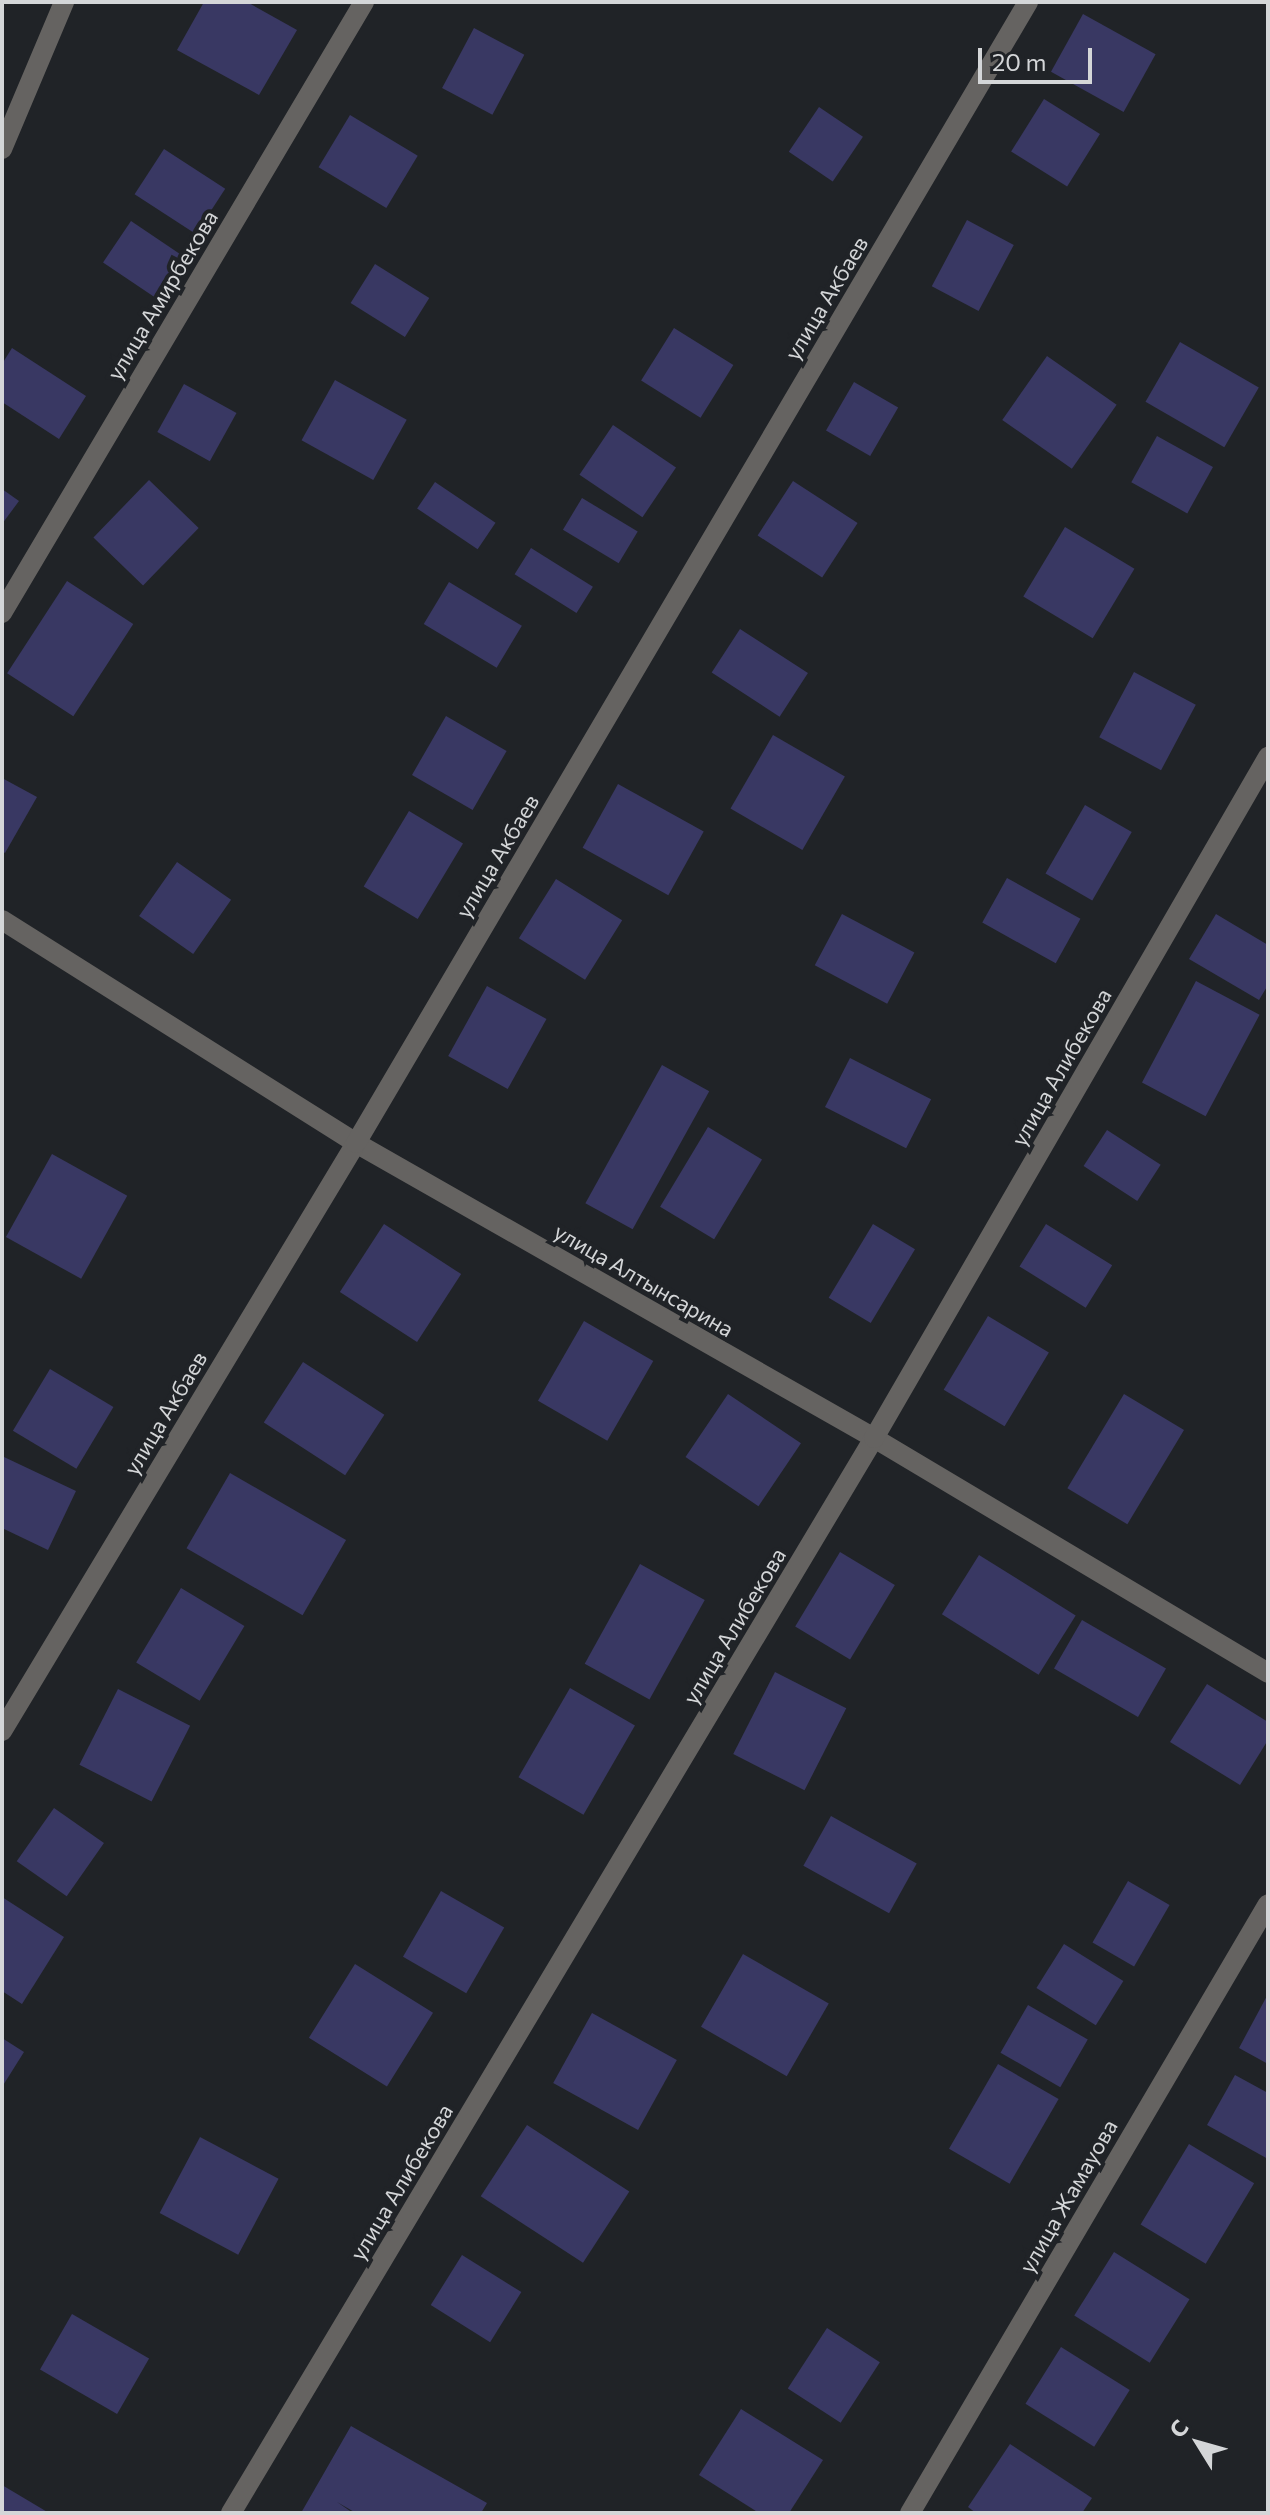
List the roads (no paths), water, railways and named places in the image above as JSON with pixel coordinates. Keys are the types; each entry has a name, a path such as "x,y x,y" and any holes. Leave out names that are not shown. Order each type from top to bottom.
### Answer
{"street":[{"path":"2,149 64,2"},
{"name":"улица Амирбекова","path":"2,613 364,2"},
{"name":"улица Акбаев","path":"2,1731 356,1143 1028,2"},
{"name":"улица Алибекова","path":"231,2513 874,1438 1268,757"},
{"name":"улица Алтынсарина","path":"2,920 356,1143 874,1438 1268,1673"},
{"name":"улица Жамауова","path":"910,2513 1268,1904"}]}
